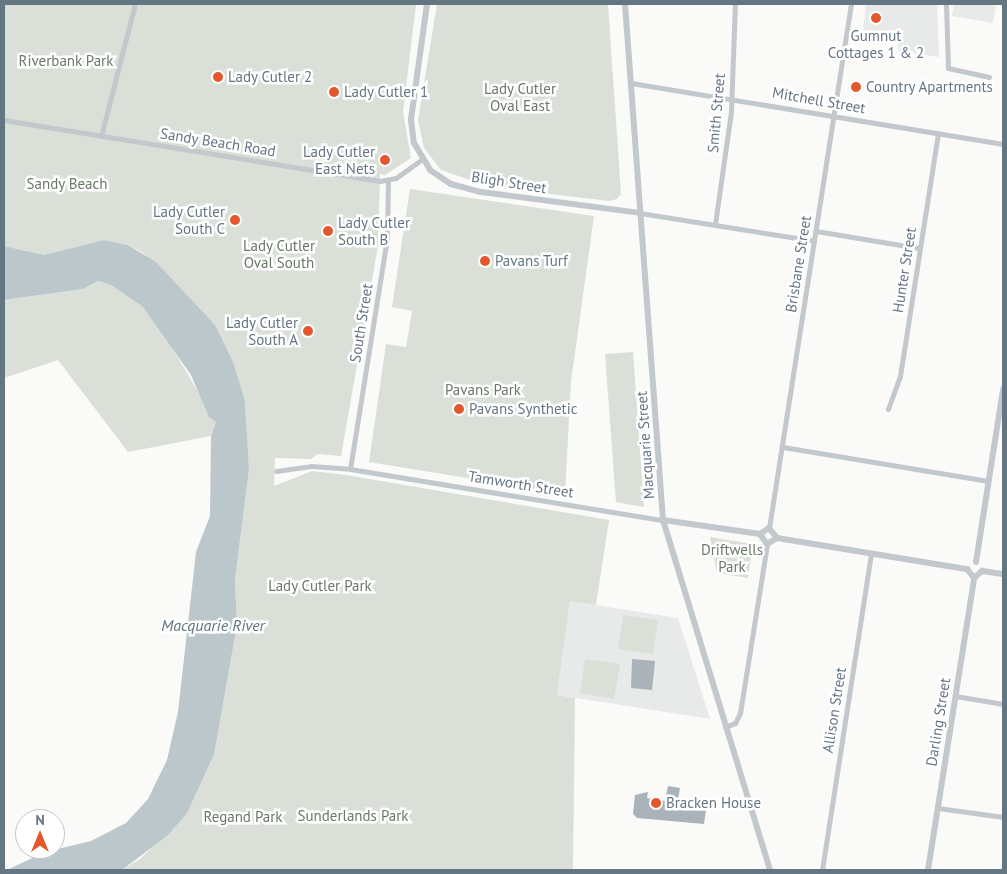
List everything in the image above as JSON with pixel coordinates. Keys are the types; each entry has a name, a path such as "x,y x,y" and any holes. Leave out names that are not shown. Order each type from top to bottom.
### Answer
{"street":[{"path":"101,136 135,4"},
{"name":"Bligh Street","path":"427,4 410,120 414,143 422,159 439,177 466,189 640,212"},
{"name":"Macquarie Street","path":"625,4 664,520 770,870"},
{"name":"Smith Street","path":"715,224 731,98 735,4"},
{"name":"Brisbane Street","path":"769,528 851,4"},
{"path":"946,4 948,68 989,77"},
{"name":"Mitchell Street","path":"631,83 1003,144"},
{"name":"Sandy Beach Road","path":"4,120 388,181"},
{"name":"Hunter Street","path":"888,409 900,376 938,132"},
{"path":"388,181 422,159"},
{"name":"South Street","path":"350,469 387,237 388,181"},
{"path":"640,212 814,241"},
{"path":"816,231 920,248"},
{"path":"1003,389 976,562 982,571 1003,574"},
{"path":"783,447 988,481"},
{"name":"Tamworth Street","path":"276,472 311,466 350,469 760,534"},
{"path":"725,726 735,723 740,713 767,544 760,534 769,528 777,538"},
{"path":"767,544 777,538 967,568 976,562"},
{"name":"Allison Street","path":"822,870 871,553"},
{"path":"967,568 974,578 982,571"},
{"name":"Darling Street","path":"928,870 974,578"},
{"path":"955,696 1003,704"},
{"path":"938,808 1003,817"}],"shaded area":[{"path":"866,4 937,4 939,57 898,51 898,36 863,30"},
{"path":"954,4 996,4 993,23 952,16"},
{"path":"570,601 678,618 710,719 557,695"}],"green space":[{"path":"4,4 416,4 403,112 411,158 385,175 380,174 378,246 341,456 318,454 311,459 275,458 274,486 312,471 346,475 609,520 596,605 570,601 557,695 575,698 573,870 122,870 140,859 187,813 214,755 237,625 235,580 249,469 245,401 187,295 142,252 128,245 104,240 44,255 4,246"},
{"name":"Lady Cutler Oval East","path":"437,4 608,4 621,194 617,199 609,201 491,187 441,170 424,148 418,120"},
{"name":"Pavans Park","path":"410,189 594,216 571,382 565,494 369,462 386,344 406,347 412,311 392,307"},
{"path":"98,281 111,285 143,307 161,329 216,422 211,436 128,452 58,360 4,378 4,300 83,289"},
{"path":"633,352 644,507 616,502 605,354"},
{"name":"Driftwells Park","path":"710,537 753,544 748,578 717,573"},
{"path":"623,615 658,620 653,654 618,649"},
{"path":"585,659 620,664 614,699 580,693"}],"water":[{"name":"Macquarie River","path":"104,240 128,245 156,262 215,325 233,362 245,401 249,469 235,580 237,625 214,755 187,813 168,835 122,870 7,870 30,859 65,859 65,847 91,841 126,823 148,799 167,760 178,712 196,552 210,516 211,436 216,422 209,417 191,375 143,307 111,285 98,281 83,289 4,300 4,246 44,255"}],"building":[{"path":"632,659 655,661 652,690 631,688"},
{"name":"Bracken House","path":"668,786 680,788 677,806 706,810 704,824 637,818 633,814 635,795 648,792 647,798 665,801"}],"place":[{"name":"Gumnut Cottages 1 & 2","path":"876,18"},
{"name":"Lady Cutler 2","path":"218,77"},
{"name":"Country Apartments","path":"856,87"},
{"name":"Lady Cutler 1","path":"334,92"},
{"name":"Lady Cutler East Nets","path":"385,160"},
{"name":"Lady Cutler South C","path":"235,220"},
{"name":"Lady Cutler South B","path":"328,231"},
{"name":"Pavans Turf","path":"485,261"},
{"name":"Lady Cutler South A","path":"308,331"},
{"name":"Pavans Synthetic","path":"459,409"},
{"name":"Bracken House","path":"656,803"}],"park label":[{"name":"Riverbank Park","path":"66,61"},
{"name":"Sandy Beach","path":"67,184"},
{"name":"Lady Cutler Oval South","path":"279,254"},
{"name":"Lady Cutler Park","path":"320,586"},
{"name":"Sunderlands Park","path":"353,816"},
{"name":"Regand Park","path":"243,817"}]}
